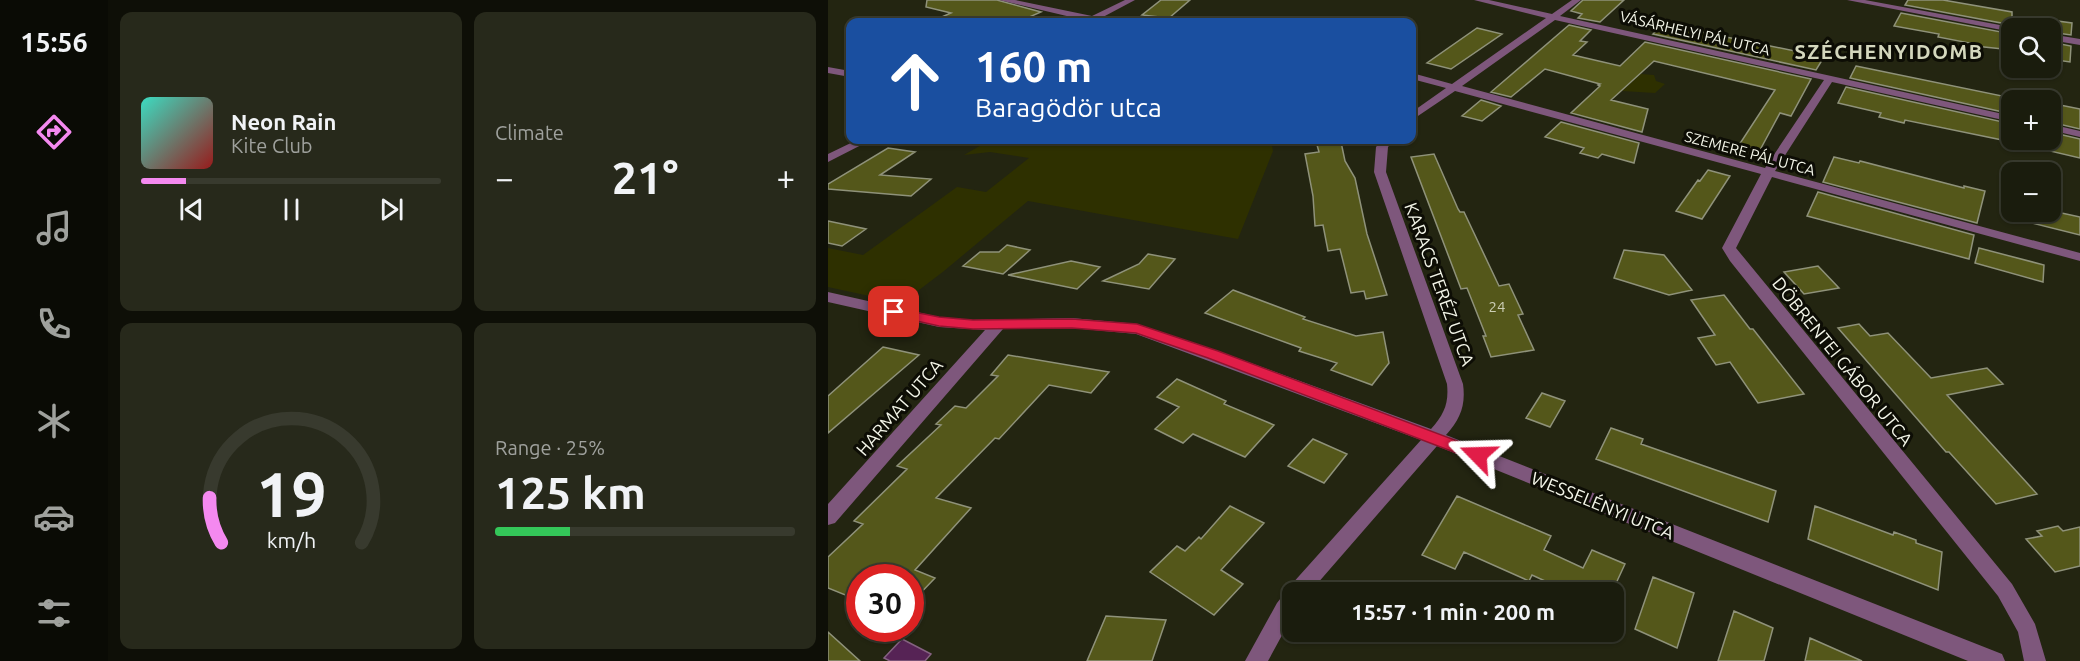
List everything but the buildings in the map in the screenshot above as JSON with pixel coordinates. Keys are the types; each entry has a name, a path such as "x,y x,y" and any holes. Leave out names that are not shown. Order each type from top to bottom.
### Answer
{"street":[{"path":"1003,0 1077,18"},
{"path":"1095,18 1131,0"},
{"name":"VÁSÁRHELYI PÁL UTCA","path":"1478,0 2001,117"},
{"path":"1416,114 1577,0"},
{"path":"1851,0 2001,27"},
{"path":"2061,39 2080,42"},
{"path":"828,70 846,73"},
{"name":"SZEMERE PÁL UTCA","path":"1416,77 2080,257"},
{"name":"DÖBRENTEI GÁBOR UTCA","path":"1830,78 1768,173 1730,248 1735,258 2005,590 2023,617 2033,643 2035,661"},
{"path":"2061,130 2080,134"},
{"path":"828,159 857,144"},
{"name":"KARACS TERÉZ UTCA","path":"1307,582 1408,464 1435,438 1450,419 1457,401 1455,384 1380,172 1382,147 1385,144"},
{"name":"WESSELÉNYI UTCA","path":"828,297 939,322 1072,323 1137,329 1435,438 1995,661"},
{"name":"HARMAT UTCA","path":"828,517 999,324"},
{"path":"1256,661 1282,614"}],"shaded area":[{"path":"1641,74 1654,75 1656,81 1665,84 1655,93 1622,91"},
{"path":"983,144 1272,144 1273,151 1238,239 1028,201 902,303 828,287 828,248 863,255 957,187 986,192 1029,158 990,152 964,155"},
{"path":"899,642 908,642 931,654 925,661 890,661 884,658"}],"district":[{"name":"SZÉCHENYIDOMB","path":"1889,51"}],"route":[{"path":"894,312 939,322 973,325 1072,323 1137,329 1213,355 1478,455"}]}
